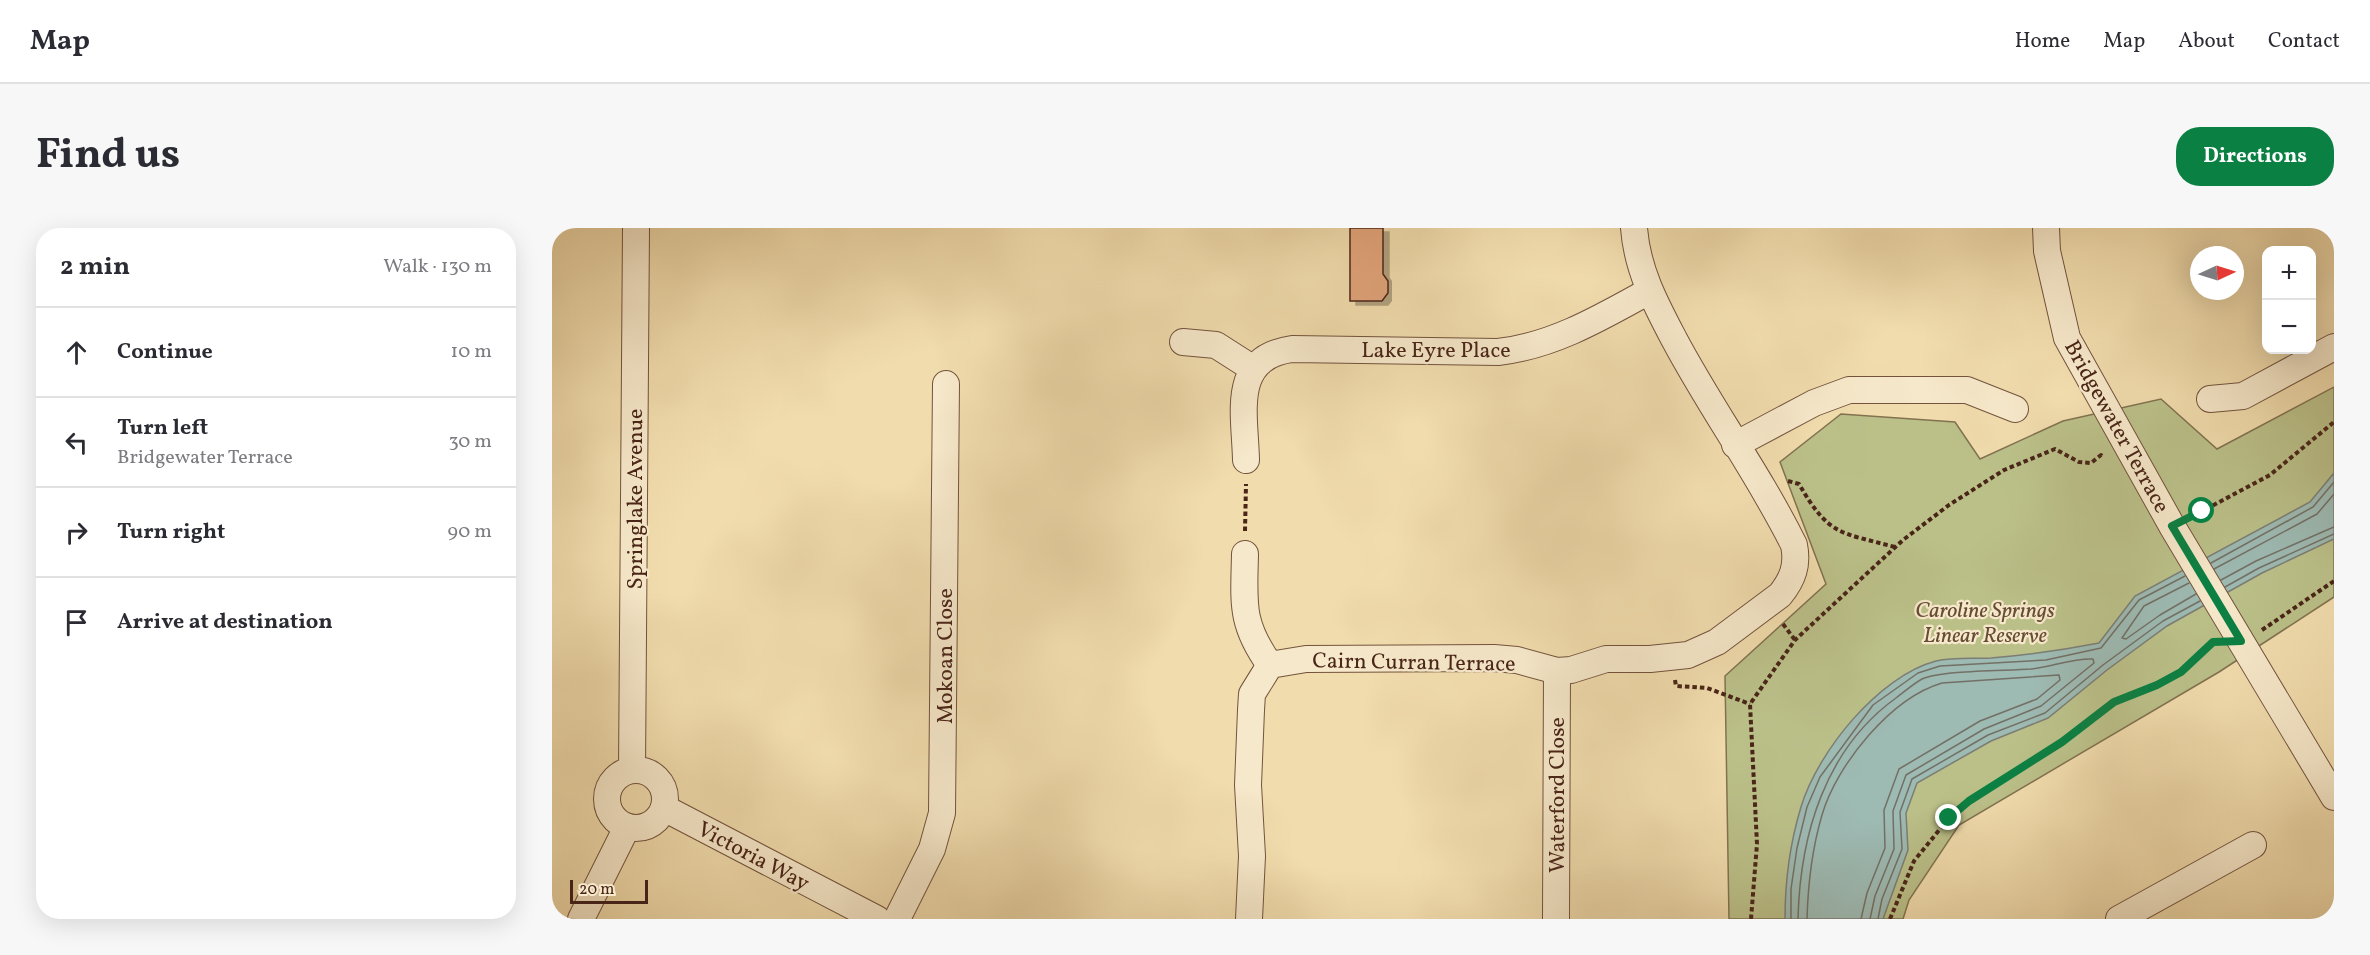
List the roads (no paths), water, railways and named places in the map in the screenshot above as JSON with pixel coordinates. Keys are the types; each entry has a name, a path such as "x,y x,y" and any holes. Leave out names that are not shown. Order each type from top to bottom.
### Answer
{"street":[{"name":"Springlake Avenue","path":"632,770 636,228"},
{"name":"Cairn Curran Terrace","path":"1270,665 1306,659 1494,658 1517,660 1557,671 1570,670 1606,658 1673,657 1703,649 1731,633 1780,595 1796,565 1794,545 1688,366 1649,291 1635,250 1634,228"},
{"name":"Bridgewater Terrace","path":"2046,228 2047,251 2067,338 2172,526 2334,797"},
{"name":"Lake Eyre Place","path":"1252,368 1271,354 1292,349 1498,352 1519,350 1594,322 1649,291"},
{"path":"1184,342 1216,345 1252,368 1245,390 1246,460"},
{"path":"2210,399 2243,396 2334,347"},
{"name":"Mokoan Close","path":"897,919 932,849 942,813 946,384"},
{"path":"1735,445 1814,403 1849,390 1967,390 2014,409"},
{"path":"1245,554 1245,621 1254,642 1270,665 1252,694 1248,784 1252,856 1249,919"},
{"name":"Waterford Close","path":"1556,919 1557,671"},
{"path":"632,770 646,772 658,780 664,793 664,808 655,820 642,828 627,827 617,822 610,813 607,802 613,781 621,774 632,770"},
{"name":"Victoria Way","path":"664,808 877,919"},
{"path":"581,919 627,827"},
{"path":"2119,919 2253,844"}],"water":[{"path":"2334,473 2334,539 2262,573 2167,626 2107,670 2048,718 1991,741 1917,783 1906,813 1908,850 1883,919 1785,919 1791,848 1809,785 1836,740 1873,699 1893,682 1915,669 1936,661 1991,658 2099,643 2135,596 2310,502"}],"park label":[{"name":"Caroline Springs Linear Reserve","path":"1985,622"}]}
